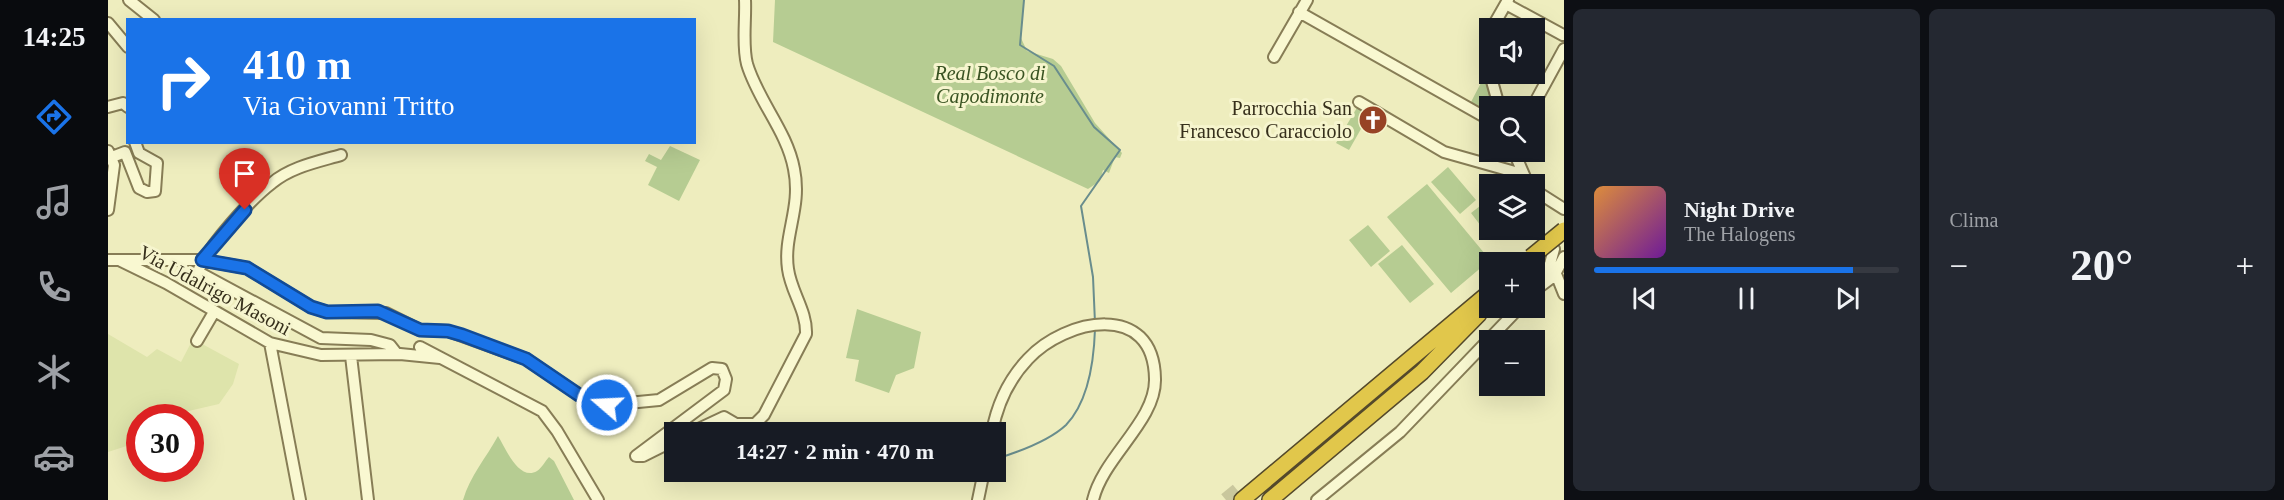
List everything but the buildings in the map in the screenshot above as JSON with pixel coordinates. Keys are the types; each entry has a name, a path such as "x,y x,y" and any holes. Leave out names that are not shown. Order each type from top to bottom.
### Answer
{"highway":[{"path":"1545,266 1563,240"},
{"path":"1243,493 1479,309"},
{"path":"1257,500 1479,309"},
{"path":"1270,500 1414,379 1479,309"}],"street":[{"path":"129,0 152,18"},
{"path":"745,0 746,62 754,83 791,156 795,171 797,201 787,259 790,281 806,323 806,334 778,383 764,415 757,422"},
{"path":"1274,57 1307,0"},
{"path":"1498,18 1507,2 1564,37"},
{"path":"1299,12 1479,114"},
{"path":"108,23 126,45"},
{"path":"1538,96 1564,49"},
{"path":"1359,102 1444,152 1522,174"},
{"path":"108,107 123,103 126,105"},
{"path":"108,210 114,165 110,154 125,152 139,188 147,192 155,191 157,163 139,153 136,144"},
{"path":"341,155 300,167 272,182 202,260 198,272 321,338 371,340 390,345 398,354"},
{"path":"1518,162 1522,174"},
{"path":"1545,197 1564,209"},
{"path":"1545,266 1563,240"},
{"path":"108,260 121,261 134,258 202,260 247,268 311,307 327,312 378,311 420,330 448,331 526,359 579,395 607,405 659,400 712,368 722,369 726,379 724,390 680,422"},
{"name":"Via Udalrigo Masoni","path":"121,261 166,283 270,343 300,352 351,356 418,351"},
{"path":"1545,273 1564,294"},
{"path":"197,340 214,312"},
{"path":"1317,500 1400,432 1509,318"},
{"path":"995,422 1003,395 1029,357 1065,333 1088,324 1107,322 1128,330 1141,340 1152,361 1155,387 1146,410 1105,470 1094,500"},
{"path":"420,330 418,351 440,358 542,411 557,431 598,500"},
{"path":"270,343 300,500"},
{"path":"351,356 368,500"},
{"path":"713,422 724,417 733,422"},
{"path":"664,434 636,456 643,456 664,446"},
{"path":"978,500 982,482"}],"green space":[{"name":"Real Bosco di Capodimonte","path":"775,0 1024,0 1021,38 1027,51 1053,59 1061,66 1095,123 1122,153 1120,158 1115,157 1109,173 1103,170 1100,181 1088,189 773,42"},
{"path":"1480,84 1489,84 1493,96 1479,96 1479,106 1471,102"},
{"path":"1358,106 1370,113 1349,150 1336,143"},
{"path":"670,146 700,160 679,201 648,185 657,167 645,161 649,154 661,160"},
{"path":"1448,167 1476,200 1460,214 1431,182"},
{"path":"1427,184 1483,252 1479,252 1479,269 1451,293 1387,217"},
{"path":"1479,207 1479,223 1471,213"},
{"path":"1368,225 1390,251 1371,267 1349,240"},
{"path":"1402,245 1434,284 1410,303 1378,264"},
{"path":"857,309 921,332 914,368 896,375 889,393 855,381 859,360 846,358"},
{"path":"108,334 147,357 157,349 181,362 193,339 239,364 233,384 219,404 204,407 204,404 126,404 126,446 108,452"},
{"path":"498,436 513,462 524,472 537,471 549,457 554,461 574,500 463,500 474,475"}],"waterway":[{"path":"1024,0 1020,45 1054,66 1094,127 1120,150 1081,206 1093,277 1095,323"},
{"path":"1006,456 1043,441 1059,431 1074,416 1085,393 1093,354 1095,329"}],"tunnel":[{"path":"1226,500 1243,486"}],"place":[{"name":"Parrocchia San Francesco Caracciolo","path":"1373,120"}],"route":[{"path":"245,210 202,260 247,268 311,307 327,312 378,311 420,330 448,331 462,335 487,347 526,359 579,395 607,405"}]}
